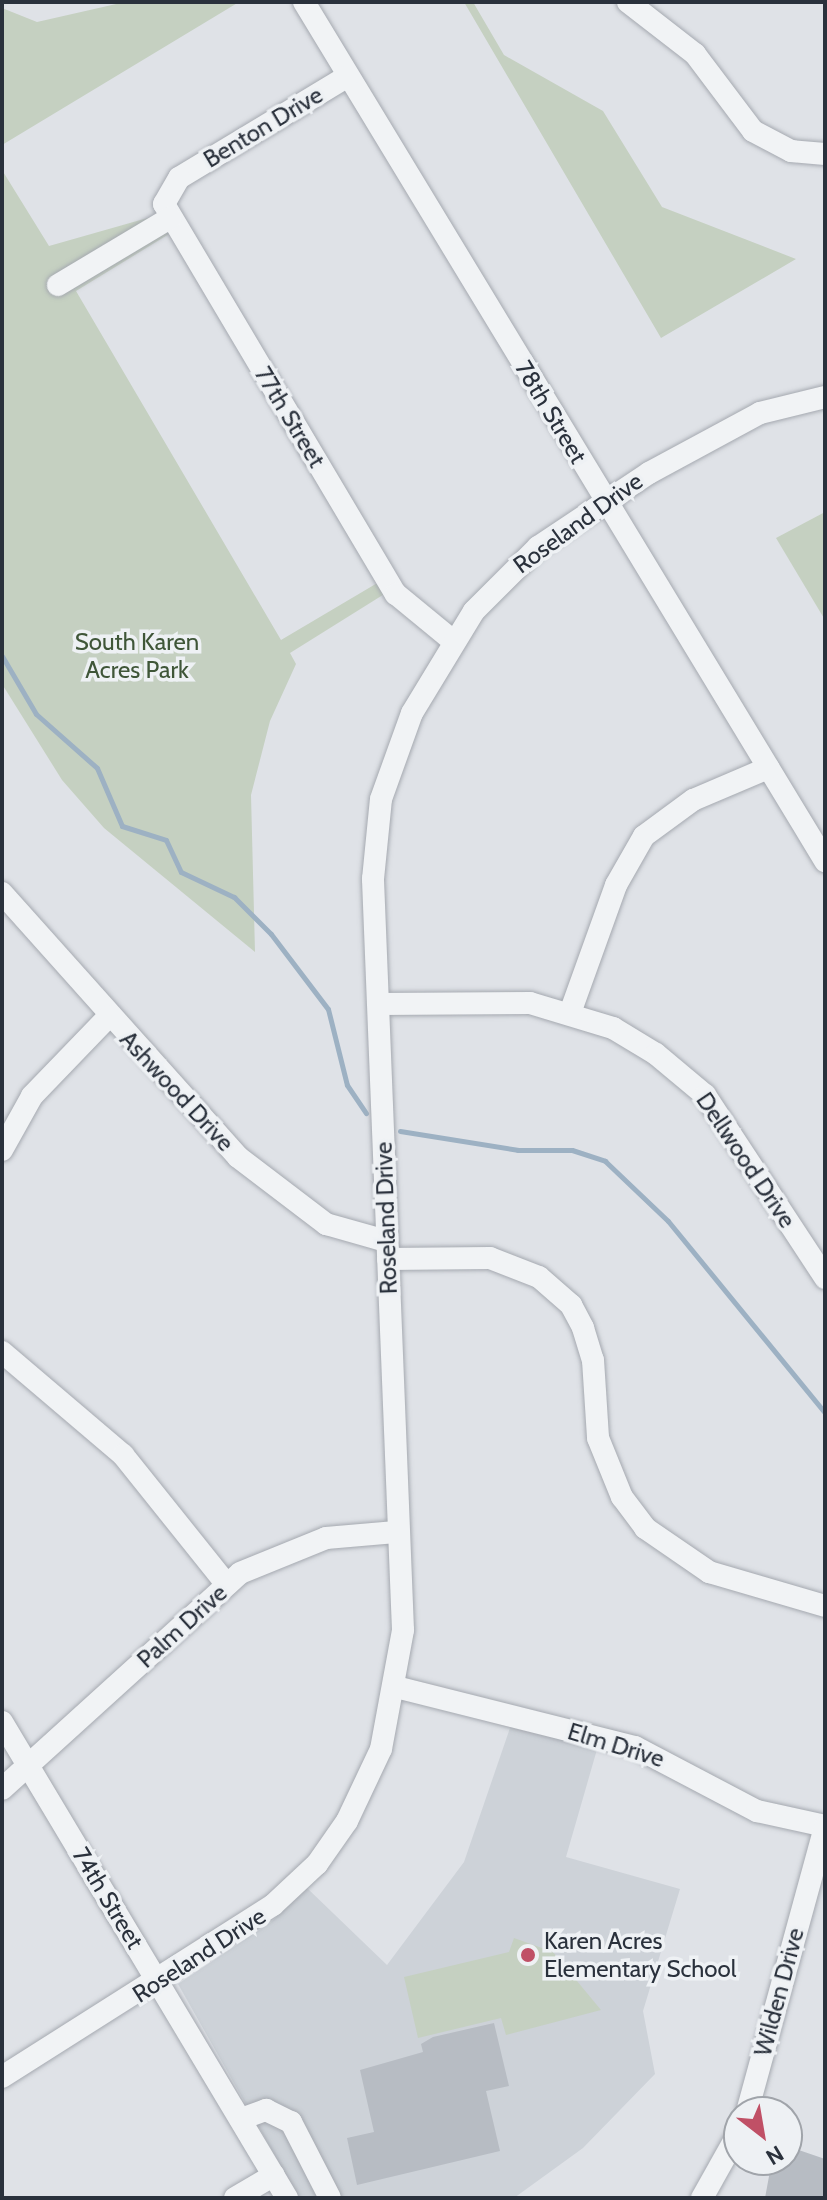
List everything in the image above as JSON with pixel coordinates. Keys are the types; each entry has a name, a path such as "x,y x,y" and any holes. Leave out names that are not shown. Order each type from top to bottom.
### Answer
{"street":[{"name":"78th Street","path":"304,2 825,861"},
{"path":"628,2 695,54 753,131 791,151 825,154"},
{"name":"Benton Drive","path":"170,218 164,195 179,178 348,76"},
{"path":"58,285 170,218"},
{"name":"77th Street","path":"170,218 396,594 452,640"},
{"name":"Roseland Drive","path":"2,2077 226,1942 317,1864 366,1786 396,1687 403,1630 396,1532 373,879 381,799 412,713 452,640 504,577 605,500 760,413 825,397"},
{"path":"570,1013 616,885 644,836 693,800 768,768"},
{"name":"Ashwood Drive","path":"2,893 109,1016 256,1173 326,1224 387,1250 490,1258 550,1285 583,1328 593,1360 598,1438 622,1497 645,1528 709,1572 825,1606"},
{"name":"Dellwood Drive","path":"379,1004 504,1000 570,1013 634,1041 705,1095 825,1278"},
{"path":"2,1150 32,1096 109,1016"},
{"path":"2,1352 123,1455 227,1585"},
{"name":"Palm Drive","path":"2,1789 227,1585 281,1551 396,1532"},
{"name":"Elm Drive","path":"396,1687 635,1747 757,1811 825,1826"},
{"name":"74th Street","path":"2,1722 287,2198"},
{"name":"Wilden Drive","path":"751,2096 825,1826"},
{"path":"241,2119 266,2110 291,2122 330,2198"},
{"path":"702,2198 723,2161"},
{"path":"235,2198 274,2175"}],"shaded area":[{"name":"Karen Acres Elementary School","path":"511,1725 598,1746 566,1857 680,1889 643,2011 655,2074 583,2148 514,2198 299,2198 178,1984 270,1923 307,1888 387,1965 464,1862"}],"green space":[{"path":"125,2 239,2 2,145 2,8 37,22"},
{"path":"464,2 473,2 504,55 603,111 662,207 796,259 661,338"},
{"name":"South Karen Acres Park","path":"2,170 49,246 158,215 169,234 76,291 281,640 379,582 386,593 290,653 296,664 270,721 251,795 255,952 104,828 62,780 2,684"},
{"path":"825,512 825,620 776,538"},
{"path":"514,1938 553,1952 601,2010 506,2035 501,2018 418,2038 404,1977 509,1952"}],"building":[{"name":"Karen Acres Elementary School","path":"494,2023 509,2086 486,2091 500,2151 357,2185 347,2138 374,2132 360,2070 423,2052 421,2044 433,2037"},
{"path":"803,2151 825,2159 825,2198 765,2198 769,2176 803,2176"}],"waterway":[{"path":"2,656 36,714 97,768 122,826 166,840 181,872 234,897 271,934 328,1009 347,1085 366,1113"},
{"path":"400,1131 518,1150 572,1150 605,1161 668,1221 825,1413"}],"place":[{"name":"Karen Acres Elementary School","path":"528,1955"}]}
